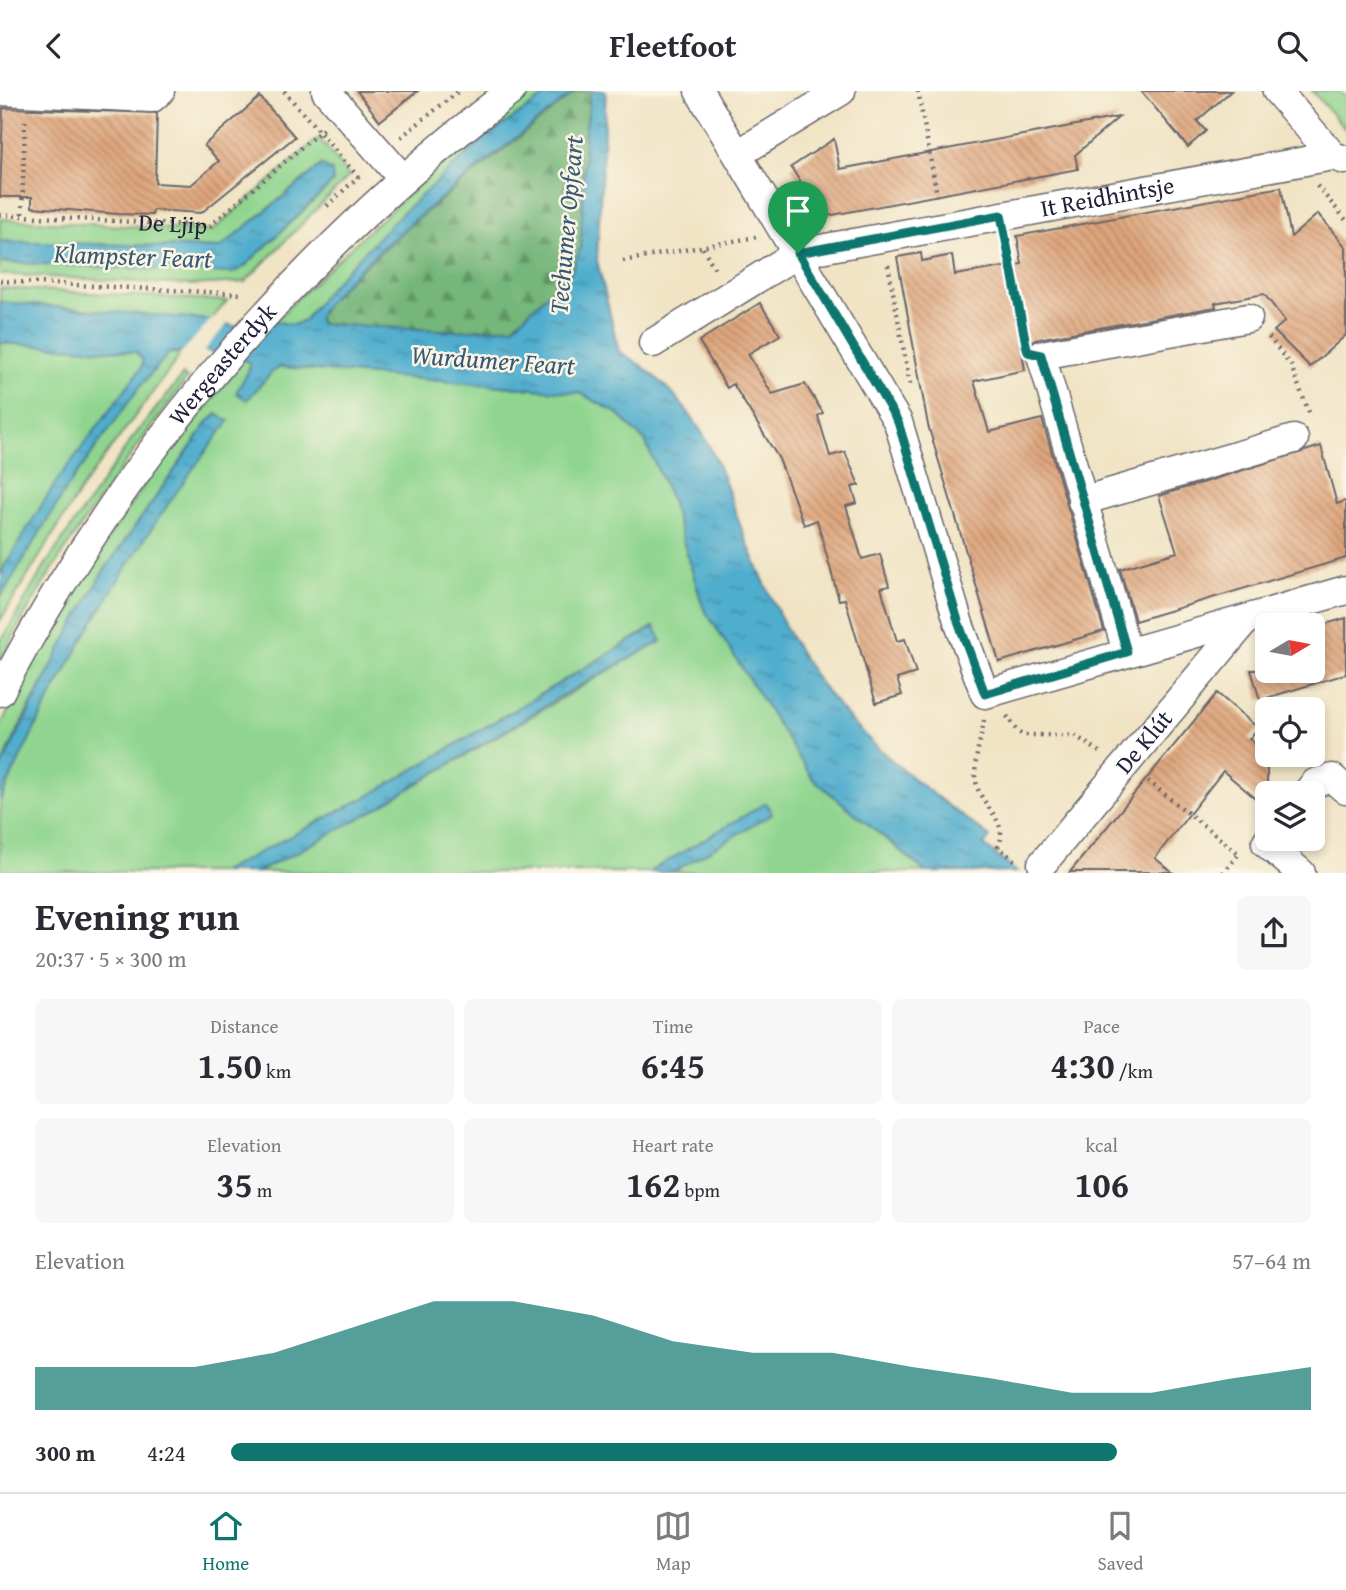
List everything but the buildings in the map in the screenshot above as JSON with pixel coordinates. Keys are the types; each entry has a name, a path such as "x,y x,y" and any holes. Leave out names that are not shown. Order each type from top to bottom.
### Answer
{"street":[{"path":"13,92 96,97 105,93 152,98 160,91"},
{"name":"Wergeasterdyk","path":"0,692 63,580 107,513 209,377 270,306 403,179 511,91"},
{"path":"699,91 898,422 959,624 985,694 1346,590"},
{"path":"738,154 841,91"},
{"path":"1278,91 1339,158"},
{"path":"335,101 403,179"},
{"name":"It Reidhintsje","path":"791,242 883,237 1296,163 1339,158"},
{"path":"653,342 791,242"},
{"path":"1127,652 1041,355 1248,318"},
{"path":"1082,501 1294,439"},
{"name":"De Klút","path":"1030,864 1126,763 1246,620"},
{"path":"1278,851 1301,873"}],"path":[{"path":"284,91 358,177"},
{"path":"918,91 943,225"},
{"path":"13,92 22,214"},
{"name":"De Ljip","path":"0,215 22,214 210,226 320,132 335,101"},
{"path":"1296,163 1346,220"},
{"path":"1001,215 1028,352 1041,355"},
{"path":"883,237 911,390 898,422"},
{"path":"623,261 791,242"},
{"name":"Wergeasterdyk","path":"0,281 243,294"},
{"path":"1248,318 1260,325 1291,366 1304,397 1315,432 1294,439"},
{"path":"985,694 1023,734 1074,736 1106,757 1126,763 1238,855"},
{"path":"985,694 976,780 978,792 1000,825 1002,834 998,847 1030,864"},
{"path":"1223,873 1238,855 1255,846"}],"green space":[{"path":"534,91 552,91 486,137 329,288 304,321 293,325 274,321 432,173"},
{"path":"576,91 591,91 581,247 572,271 513,327 457,331 321,324 318,317 331,297 406,228"},
{"path":"1312,91 1339,91 1346,98 1346,130"},
{"path":"319,138 349,176 245,282 190,285 0,274 0,262 233,273 244,267 333,182 321,165 220,248 0,241 0,219 212,231"},
{"path":"0,288 227,301 211,320 0,302"},
{"path":"0,343 136,352 143,361 141,368 57,482 0,573"},
{"path":"169,353 181,354 81,489 0,621 0,598 67,488 141,385"},
{"path":"240,359 249,362 247,400 272,372 281,367 580,393 617,413 645,441 670,497 703,607 812,778 926,872 673,872 772,814 766,804 649,872 257,872 360,817 661,641 653,627 374,793 222,872 0,872 0,801 35,724 117,579 174,491 228,422 217,414 209,421 101,575 22,721 0,769 0,726 72,593 152,473 229,379"},
{"path":"183,375 187,378 112,481 41,588 0,662 0,643 44,567 134,436"}],"water":[{"name":"Wurdumer Feart","path":"552,91 576,91 391,240 329,301 318,320 321,324 457,331 513,327 572,271 581,247 585,134 591,91 606,91 597,260 619,352 649,372 677,398 699,428 720,470 746,540 780,616 813,673 834,701 880,750 932,794 990,837 984,845 1017,872 926,872 812,778 703,607 670,497 645,441 617,413 580,393 281,367 272,372 247,400 236,393 250,368 249,362 204,350 169,353 141,385 67,488 0,598 3,568 56,482 141,368 143,361 136,352 0,343 0,302 211,320 237,327 274,321 293,325 304,321 329,288 401,214 486,137"},
{"name":"Klampster Feart","path":"322,165 332,171 333,182 244,267 233,273 0,262 0,241 220,248"},
{"path":"217,414 229,421 163,511 103,605 49,701 0,801 0,769 101,575 209,421"},
{"path":"654,627 662,641 561,696 373,811 257,872 222,872 374,793"},
{"path":"766,803 772,814 673,872 649,872"}],"pier":[{"path":"213,317 229,322 201,354 178,357"}],"route":[{"path":"1001,215 1028,352 1041,355 1127,652 985,694 978,668 959,624 898,422 798,253 1001,215"}],"water label":[{"name":"Techumer Opfeart","path":"566,225"}]}
